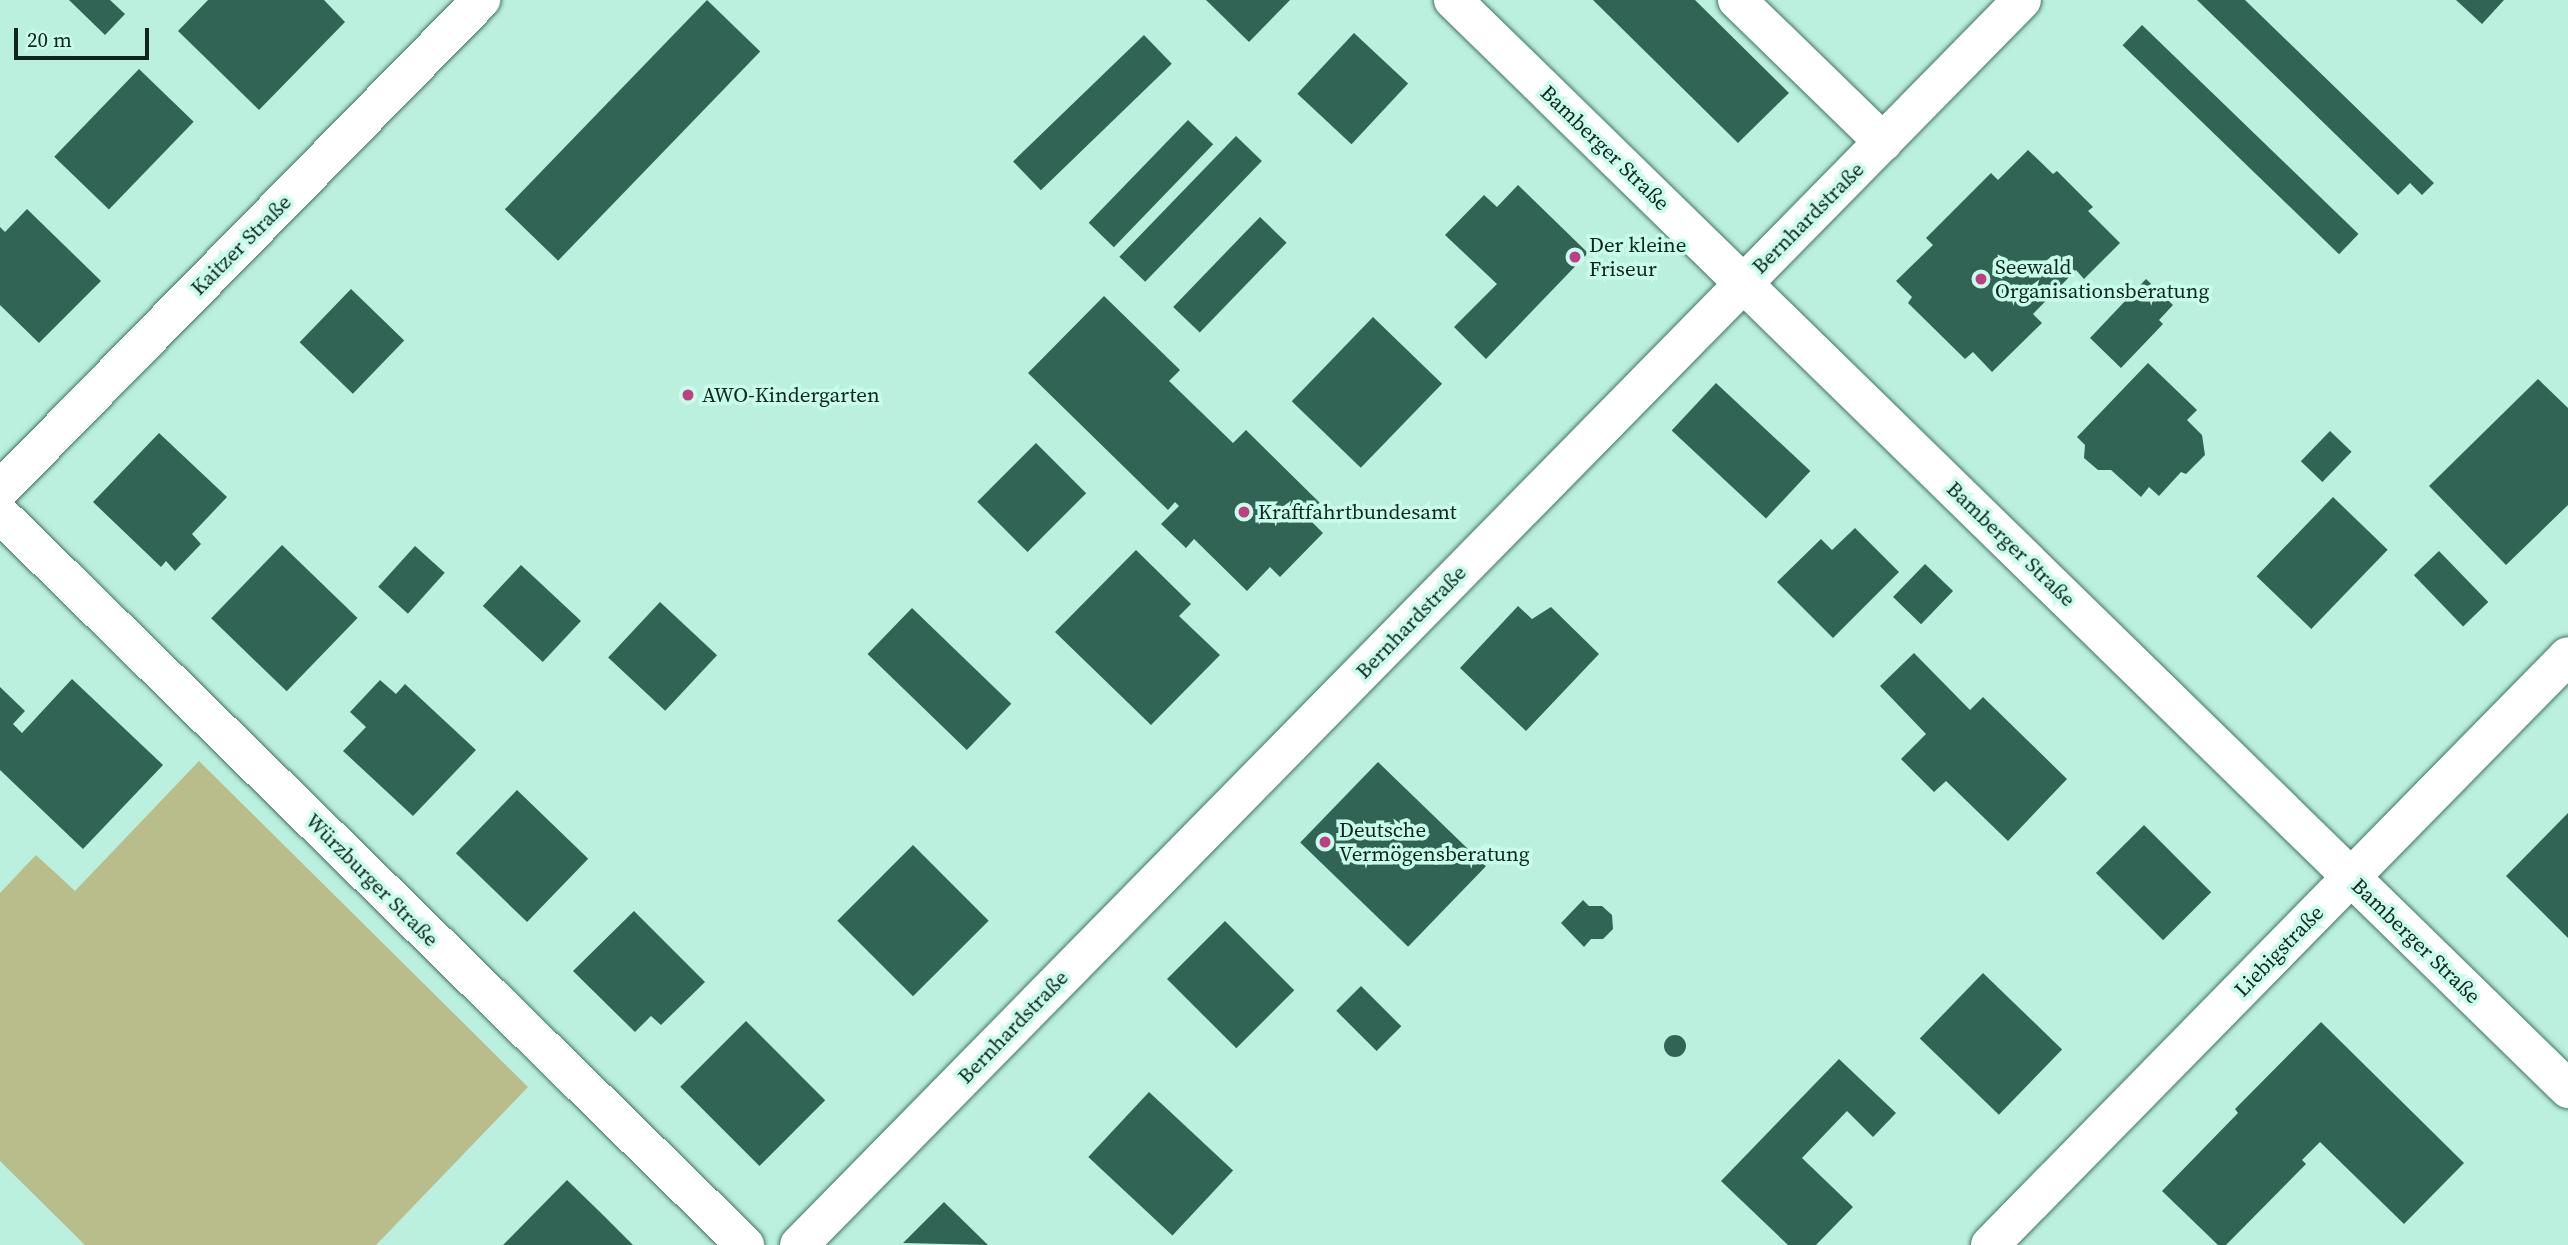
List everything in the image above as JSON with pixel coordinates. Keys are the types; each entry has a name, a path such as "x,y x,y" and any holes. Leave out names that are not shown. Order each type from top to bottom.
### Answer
{"street":[{"name":"Kaitzer Straße","path":"0,490 481,0"},
{"name":"Bamberger Straße","path":"1453,0 2568,1090"},
{"path":"1737,0 1883,142"},
{"name":"Bernhardstraße","path":"799,1245 2022,0"},
{"name":"Würzburger Straße","path":"0,514 745,1245"},
{"name":"Liebigstraße","path":"1990,1245 2568,656"}],"green space":[{"path":"199,761 528,1087 376,1245 85,1245 0,1161 0,893 36,855 75,891"}],"building":[{"path":"69,0 110,0 125,14 105,35"},
{"path":"208,0 324,0 345,22 259,110 178,31"},
{"path":"707,0 760,51 558,261 505,209"},
{"path":"1206,0 1290,0 1249,42"},
{"path":"1593,0 1695,0 1789,93 1738,143"},
{"path":"2197,0 2245,0 2434,183 2422,195 2410,183 2398,195"},
{"path":"2456,0 2504,0 2482,24"},
{"path":"2142,25 2359,234 2339,254 2123,45"},
{"path":"1354,33 1408,83 1352,144 1297,94"},
{"path":"1144,35 1172,64 1041,190 1013,161"},
{"path":"139,69 194,122 109,210 54,157"},
{"path":"1188,120 1213,144 1114,247 1089,223"},
{"path":"1236,136 1262,161 1145,282 1119,257"},
{"path":"2028,150 2053,174 2057,171 2093,207 2088,211 2120,243 2084,279 2076,270 2033,314 2042,323 1992,372 1973,352 1965,359 1908,303 1912,297 1896,281 1933,245 1926,238 1991,173 1998,180"},
{"path":"1518,185 1588,253 1486,359 1454,327 1497,284 1445,235 1484,195 1497,207"},
{"path":"27,209 101,281 39,343 0,305 0,227 5,232"},
{"path":"1260,217 1287,243 1200,333 1173,307"},
{"path":"2146,279 2173,305 2159,320 2163,324 2121,368 2090,338"},
{"path":"351,289 404,340 353,394 300,342"},
{"path":"1104,296 1180,370 1169,381 1233,443 1246,430 1322,505 1309,519 1323,533 1280,577 1270,567 1247,591 1194,539 1186,548 1161,524 1179,506 1175,502 1168,510 1028,373"},
{"path":"1373,317 1442,384 1361,468 1292,401"},
{"path":"2148,363 2197,410 2187,420 2202,435 2205,455 2186,474 2181,472 2159,496 2149,487 2141,497 2111,470 2098,470 2084,458 2085,445 2077,437"},
{"path":"2538,379 2568,408 2568,505 2506,565 2429,486"},
{"path":"1716,383 1810,471 1766,519 1672,431"},
{"path":"2330,431 2352,452 2322,482 2301,461"},
{"path":"159,433 227,497 192,534 201,544 175,571 166,561 161,567 93,502"},
{"path":"1036,443 1086,493 1028,552 977,502"},
{"path":"2333,497 2388,550 2311,629 2257,576"},
{"path":"1855,528 1899,572 1833,638 1777,582 1821,539 1832,550"},
{"path":"282,545 358,618 287,691 211,618"},
{"path":"415,546 445,573 408,614 378,587"},
{"path":"1136,550 1191,604 1179,616 1220,655 1151,725 1055,632"},
{"path":"2439,551 2488,602 2463,626 2414,575"},
{"path":"1925,564 1953,591 1921,624 1893,597"},
{"path":"521,565 581,621 543,662 483,606"},
{"path":"660,602 717,655 665,711 608,658"},
{"path":"1518,606 1532,619 1551,607 1599,654 1526,731 1460,668"},
{"path":"912,608 1011,704 967,750 868,654"},
{"path":"1914,653 1970,710 1983,697 2067,779 2008,841 1946,781 1934,792 1901,759 1926,734 1880,686"},
{"path":"72,679 163,765 83,849 0,770 0,687 25,711 13,724 22,733"},
{"path":"380,680 396,694 405,684 476,750 413,816 343,751 366,727 350,712"},
{"path":"1378,762 1486,866 1408,947 1300,843"},
{"path":"517,790 588,859 527,922 456,853"},
{"path":"2568,813 2568,938 2506,876"},
{"path":"2144,825 2211,892 2163,940 2096,873"},
{"path":"913,845 989,921 913,996 837,921"},
{"path":"1583,900 1589,906 1602,906 1612,915 1613,929 1603,939 1591,939 1584,947 1561,923"},
{"path":"634,911 705,982 661,1025 651,1016 635,1032 573,971"},
{"path":"1225,921 1294,990 1236,1048 1167,979"},
{"path":"1983,973 2062,1049 1999,1115 1920,1038"},
{"path":"1361,986 1401,1026 1377,1051 1336,1011"},
{"path":"746,1021 825,1100 759,1166 680,1087"},
{"path":"2321,1022 2464,1163 2404,1224 2320,1142 2302,1160 2306,1164 2226,1245 2218,1245 2162,1191 2238,1113 2235,1109"},
{"path":"1675,1035 1683,1038 1686,1046 1683,1054 1675,1057 1667,1054 1664,1046 1667,1038"},
{"path":"1839,1059 1896,1113 1873,1137 1847,1111 1802,1158 1853,1207 1816,1245 1788,1245 1721,1181"},
{"path":"1149,1092 1233,1170 1172,1236 1088,1157"},
{"path":"567,1180 603,1215 633,1245 503,1245"},
{"path":"944,1202 988,1245 903,1243"}],"place":[{"name":"Der kleine Friseur","path":"1575,257"},
{"name":"Seewald Organisationsberatung","path":"1981,279"},
{"name":"AWO-Kindergarten","path":"688,395"},
{"name":"Kraftfahrtbundesamt","path":"1244,512"},
{"name":"Deutsche Vermögensberatung","path":"1325,842"}]}
